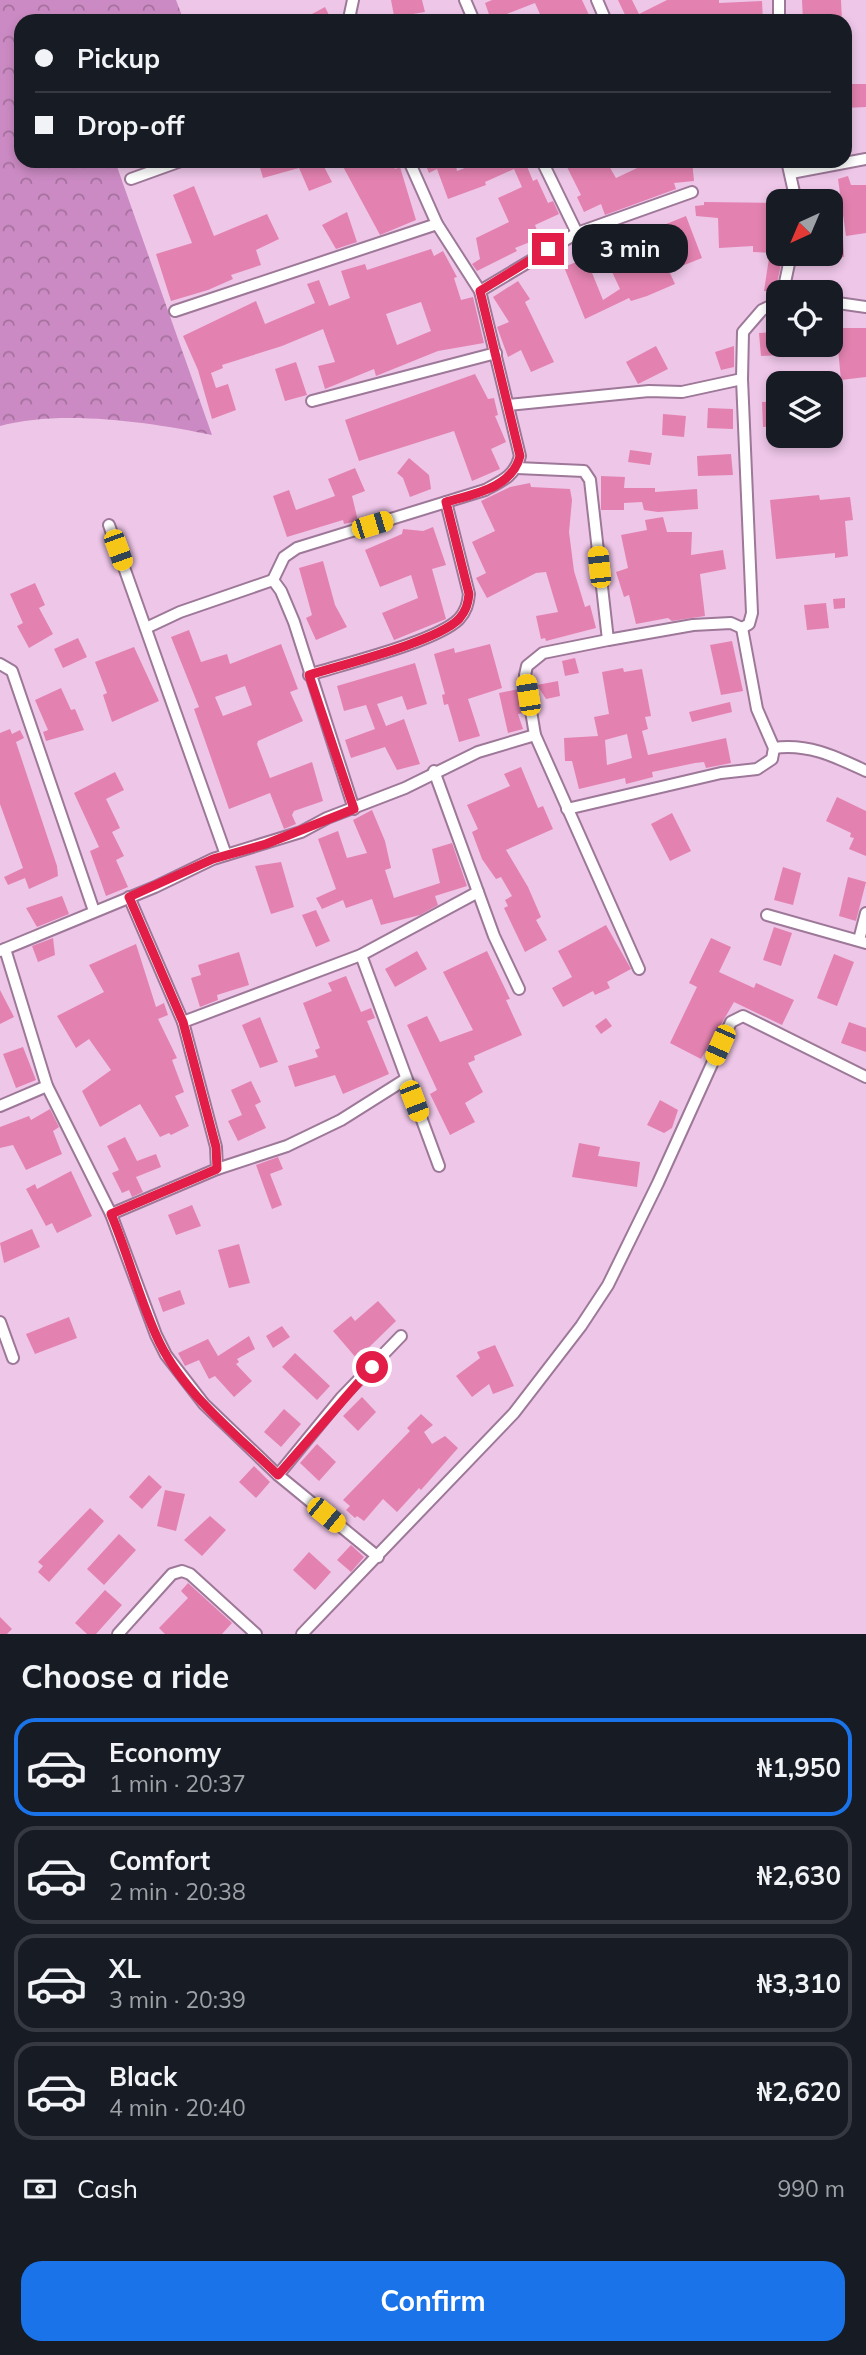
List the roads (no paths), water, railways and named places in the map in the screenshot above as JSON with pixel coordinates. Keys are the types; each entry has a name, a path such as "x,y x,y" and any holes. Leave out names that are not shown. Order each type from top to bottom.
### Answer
{"street":[{"path":"131,179 162,168"},
{"path":"146,628 180,612 272,580 284,557 297,548 485,491 508,478 517,468 520,456 480,291 438,224 411,168"},
{"path":"545,168 577,233"},
{"path":"790,168 794,189"},
{"path":"791,173 818,168"},
{"path":"480,291 577,233 692,192"},
{"path":"175,311 438,224"},
{"path":"843,304 866,307"},
{"path":"742,628 749,624 752,613 742,379 743,332 766,308"},
{"path":"312,401 496,353"},
{"path":"508,405 649,391 682,391 742,379"},
{"path":"517,468 584,471 590,480 608,640"},
{"path":"309,675 435,634 459,618 468,606 469,594 446,502"},
{"path":"109,525 226,855"},
{"path":"272,580 281,591 294,622 354,809"},
{"path":"639,969 535,735 525,676 527,666 543,653 608,640 693,625 731,623 742,628"},
{"path":"567,809 720,773 757,769 772,760 774,748 757,709 742,628"},
{"path":"0,664 12,671 94,911"},
{"path":"378,1557 278,1475 204,1404 166,1355 111,1214 47,1086 3,950 226,855 289,836 405,788 478,751 535,735"},
{"path":"774,748 792,746 811,749 866,771"},
{"path":"434,771 478,892 519,989"},
{"path":"183,1022 361,955 478,892"},
{"path":"129,897 183,1022 216,1147 217,1169"},
{"path":"767,915 862,942 866,913"},
{"path":"361,955 439,1167"},
{"path":"302,1634 514,1413 581,1326 608,1285 731,1022 743,1016 866,1077"},
{"path":"111,1214 217,1169 287,1146 331,1125 406,1080"},
{"path":"0,1106 47,1086"},
{"path":"0,1322 13,1358"},
{"path":"278,1475 342,1397 401,1336"},
{"path":"118,1634 173,1574 182,1572 190,1574 256,1634"}]}
